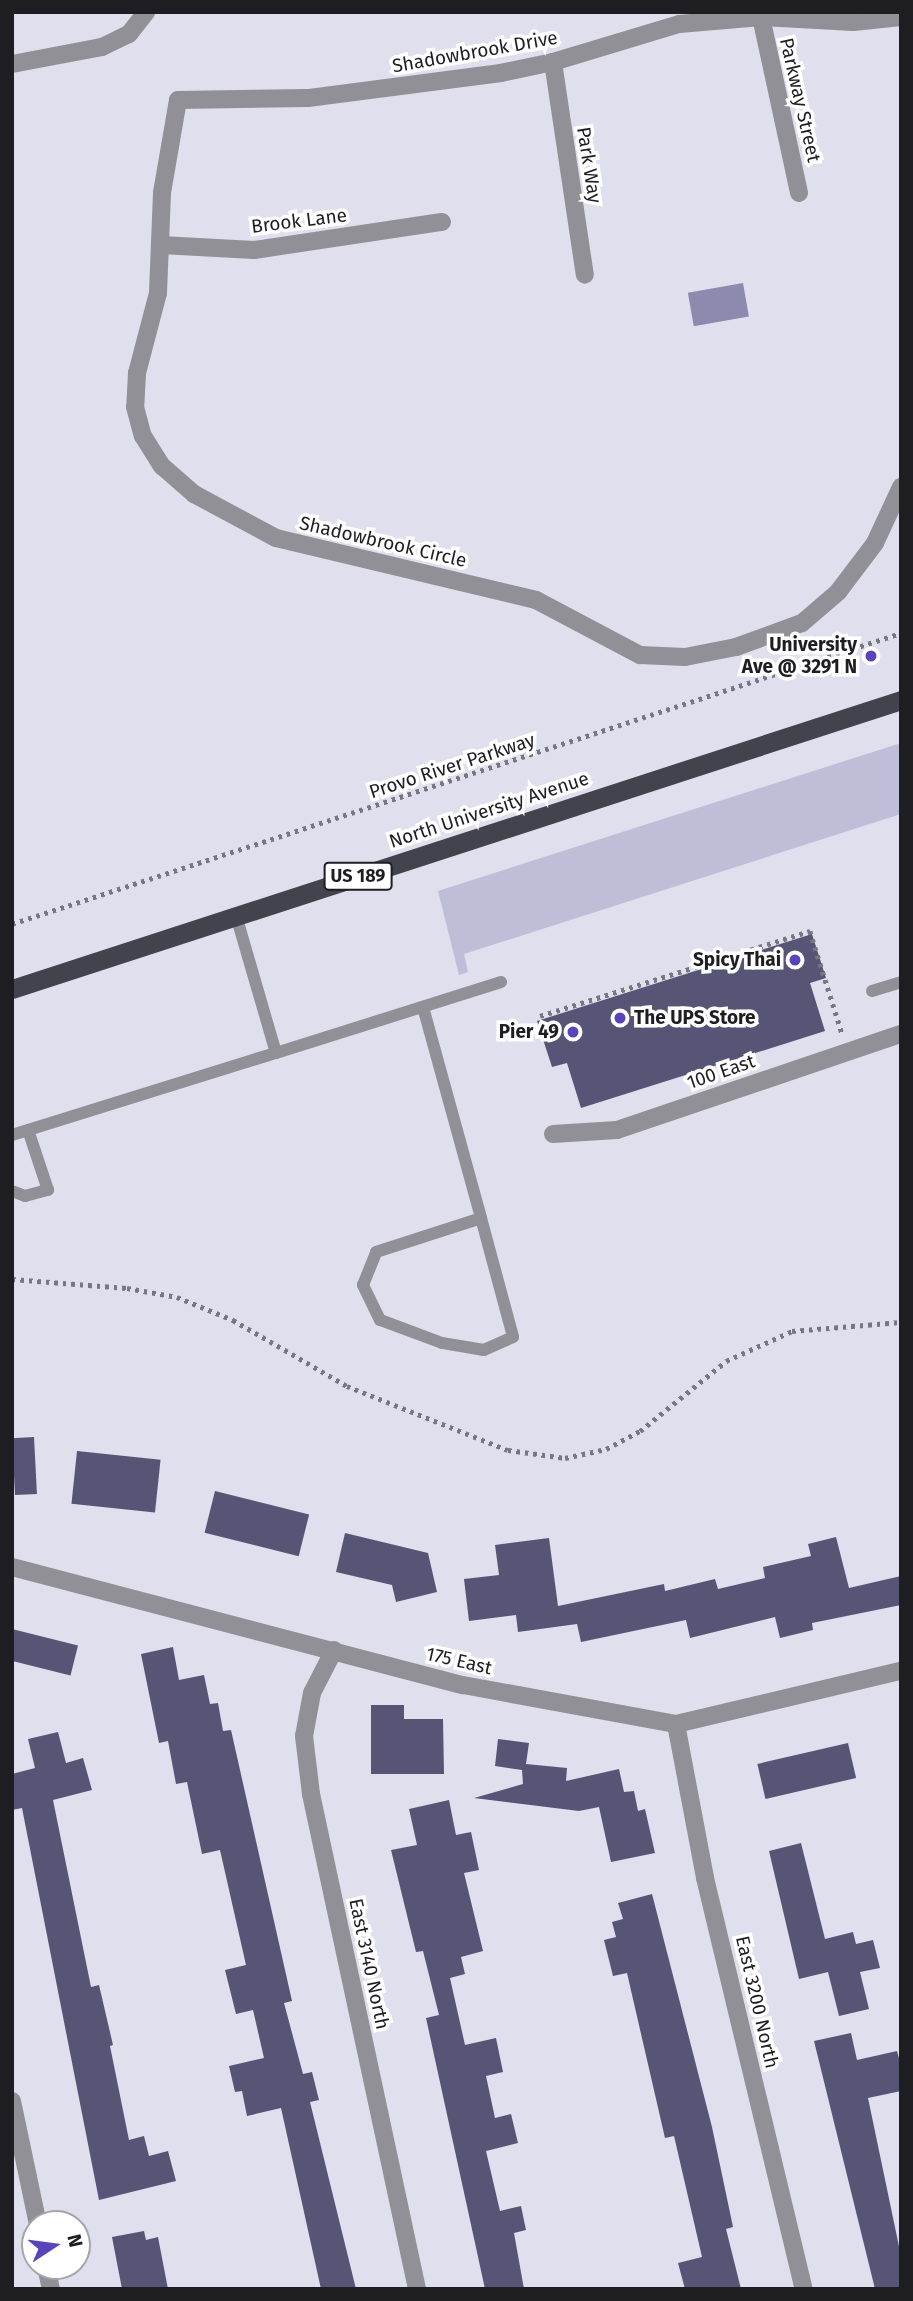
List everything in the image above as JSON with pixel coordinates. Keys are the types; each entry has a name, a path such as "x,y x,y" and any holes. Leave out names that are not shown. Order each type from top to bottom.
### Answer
{"highway":[{"name":"North University Avenue","path":"12,989 901,700"}],"street":[{"path":"12,64 102,47 129,34 146,12"},
{"name":"Shadowbrook Drive","path":"178,100 308,98 553,62 679,24 761,17 852,22 901,17"},
{"name":"Parkway Street","path":"761,17 799,193"},
{"name":"Park Way","path":"553,62 585,275"},
{"name":"Shadowbrook Circle","path":"178,100 162,193 161,245 153,323 137,373 135,407 143,436 162,466 194,494 276,538 536,600 640,656 685,657 736,647 802,623 838,592 875,543 901,487"},
{"name":"Brook Lane","path":"161,245 254,250 442,222"},
{"name":"100 East","path":"553,1134 617,1130 901,1034"},
{"name":"175 East","path":"12,1567 463,1685 676,1724 901,1671"},
{"name":"East 3140 North","path":"334,1650 312,1693 304,1736 311,1794 417,2289"},
{"name":"East 3200 North","path":"676,1724 705,1878 804,2289"},
{"path":"12,2101 35,2210"}],"lane":[{"path":"236,915 276,1053"},
{"path":"12,1135 501,982"},
{"path":"872,991 901,982"},
{"path":"423,1007 481,1218 513,1337 484,1350 442,1343 380,1320 363,1285 376,1252 481,1218"},
{"path":"12,1191 25,1196 48,1190 29,1130"}],"path":[{"name":"Provo River Parkway","path":"12,924 901,634"},
{"path":"540,1016 810,931 844,1038"}],"shaded area":[{"path":"743,283 749,316 694,326 688,293"},
{"path":"901,743 901,814 464,954 468,972 459,975 438,891"}],"building":[{"path":"812,934 826,978 810,983 825,1031 581,1108 567,1063 552,1067 537,1021"},
{"path":"34,1437 37,1494 15,1495 12,1438"},
{"path":"77,1451 161,1460 155,1512 71,1504"},
{"path":"215,1491 309,1514 299,1556 205,1533"},
{"path":"345,1533 428,1553 437,1592 396,1602 392,1585 336,1572"},
{"path":"836,1537 849,1588 901,1576 901,1605 812,1623 813,1630 780,1638 775,1617 690,1638 686,1620 581,1642 577,1624 518,1632 516,1615 469,1621 464,1579 499,1575 495,1545 549,1538 558,1606 664,1584 665,1591 715,1579 718,1589 765,1578 763,1567 811,1556 808,1544"},
{"path":"12,1629 78,1645 70,1676 12,1661"},
{"path":"173,1647 179,1680 204,1675 210,1704 218,1703 223,1731 231,1730 292,2001 284,2003 303,2074 312,2072 319,2100 310,2102 356,2289 321,2289 281,2108 247,2116 242,2091 235,2092 229,2066 264,2058 253,2010 236,2014 225,1970 246,1965 220,1850 202,1854 187,1782 176,1784 168,1741 159,1743 141,1654"},
{"path":"371,1705 404,1705 404,1719 443,1719 444,1774 371,1774"},
{"path":"58,1732 66,1763 83,1758 92,1790 53,1800 91,1987 99,1985 113,2045 110,2046 129,2140 144,2136 149,2156 168,2151 176,2181 99,2200 22,1808 12,1810 12,1774 35,1768 28,1739"},
{"path":"498,1739 529,1743 526,1764 567,1768 566,1781 619,1769 624,1792 634,1791 638,1811 645,1809 655,1853 611,1862 599,1807 579,1811 474,1798 523,1784 522,1770 495,1766"},
{"path":"848,1743 856,1778 765,1799 757,1764"},
{"path":"449,1800 456,1835 471,1832 479,1870 464,1873 483,1951 461,1957 465,1974 450,1978 465,2045 496,2038 503,2072 486,2076 495,2118 511,2114 518,2143 486,2151 500,2211 521,2206 526,2230 514,2233 524,2289 485,2289 426,2018 439,2015 423,1951 416,1952 391,1850 417,1845 409,1809"},
{"path":"801,1843 825,1939 853,1932 856,1944 873,1940 880,1968 860,1972 869,2009 839,2016 828,1972 799,1979 769,1851"},
{"path":"652,1894 712,2127 733,2227 726,2229 741,2289 685,2289 678,2263 702,2257 674,2136 665,2138 627,1973 613,1976 604,1940 616,1937 612,1922 623,1919 618,1903"},
{"path":"851,2033 857,2060 897,2051 901,2065 901,2091 868,2098 901,2256 901,2289 875,2289 814,2041"},
{"path":"144,2231 146,2240 158,2237 168,2289 122,2289 112,2237"}],"place":[{"name":"University Ave @ 3291 N","path":"871,656"},
{"name":"Spicy Thai","path":"795,960"},
{"name":"The UPS Store","path":"620,1018"},
{"name":"Pier 49","path":"573,1032"}]}
